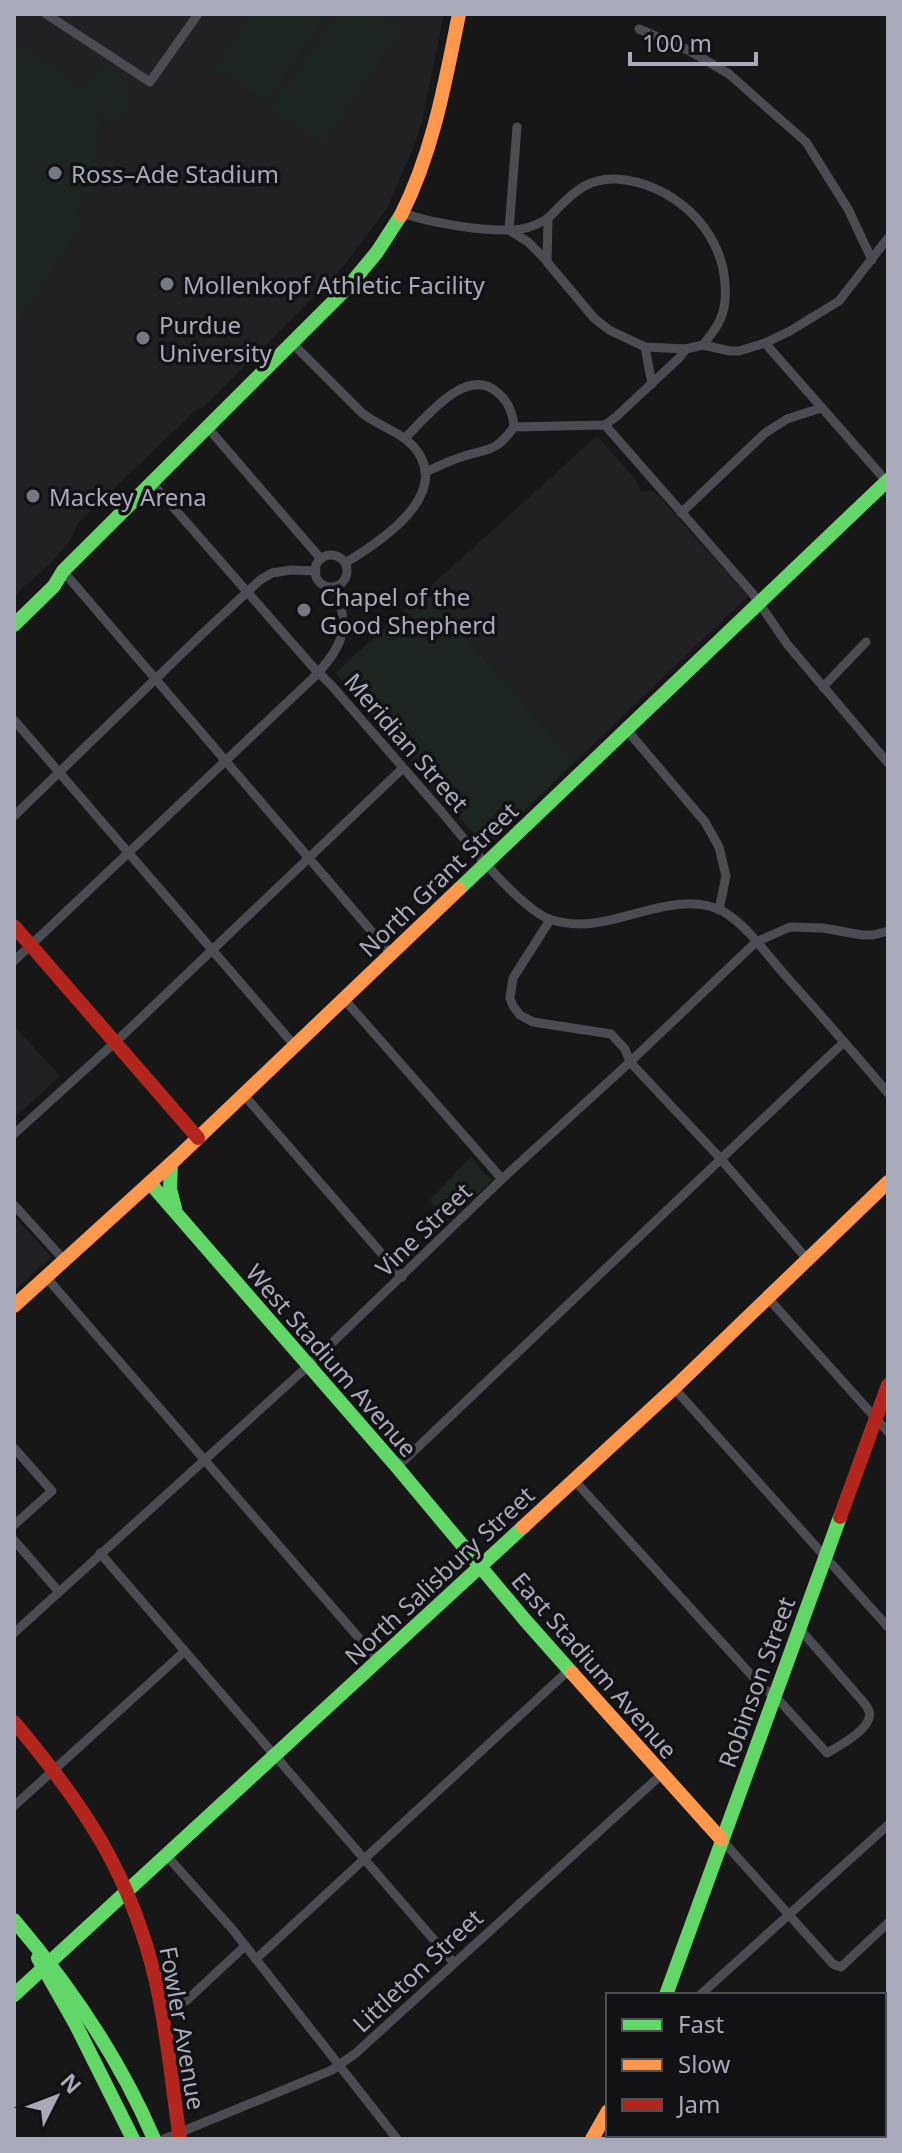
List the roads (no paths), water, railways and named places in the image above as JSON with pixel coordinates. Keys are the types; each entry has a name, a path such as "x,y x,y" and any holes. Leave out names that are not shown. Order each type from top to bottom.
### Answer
{"street":[{"path":"46,14 150,82 198,14"},
{"path":"14,612 48,580 63,571 293,344 364,269 384,243 403,213 433,135 459,14"},
{"path":"639,29 688,50 729,74 806,142 848,209 872,260"},
{"path":"509,230 517,127"},
{"path":"403,213 458,225 524,229 548,219 584,185 602,179 619,179 661,192 699,220 719,252 725,273 726,290 721,318 703,345"},
{"path":"547,262 548,219"},
{"path":"509,230 528,242 594,318 609,330 645,347 686,349 703,345 730,351 765,343 833,307 888,238"},
{"path":"765,343 887,481"},
{"path":"293,344 370,420 405,438 421,457 425,472 426,486 411,510 371,547 345,563"},
{"path":"645,347 652,384"},
{"path":"514,427 605,425 686,349"},
{"path":"405,438 463,386 482,384 502,396 514,417 514,427 504,441 490,451 460,457 425,472"},
{"path":"681,513 765,433 787,419 821,408"},
{"path":"605,425 759,601 787,644 888,763"},
{"path":"208,428 321,559"},
{"name":"North Grant Street","path":"14,1306 171,1164 887,481"},
{"name":"Meridian Street","path":"152,483 487,864 528,904 550,920"},
{"path":"321,559 334,556 345,563"},
{"path":"321,559 316,571 322,584 335,587 344,582 345,563"},
{"path":"14,625 54,586 63,571"},
{"path":"63,571 391,954"},
{"path":"14,816 260,580 272,573 316,571"},
{"path":"14,961 318,673 333,654 343,631 342,604 335,587"},
{"path":"823,687 866,642"},
{"path":"14,720 295,1046"},
{"path":"626,729 705,822 719,847 726,876 719,910"},
{"path":"14,1134 115,1043 403,768"},
{"path":"807,1259 720,1158 630,1062 625,1049 611,1034 533,1022 520,1015 510,998 513,978 550,920 593,924 675,905 707,906 729,915 756,942 888,1093"},
{"path":"14,926 198,1138"},
{"name":"Vine Street","path":"14,1633 308,1366 502,1179 756,942 790,927 823,928 862,935 888,931"},
{"path":"344,999 502,1179"},
{"path":"397,1467 844,1042"},
{"path":"244,1095 402,1277"},
{"path":"171,1164 170,1189 176,1212"},
{"name":"North Salisbury Street","path":"14,1995 674,1388 888,1182"},
{"name":"West Stadium Avenue","path":"150,1183 480,1567"},
{"path":"14,1205 64,1260"},
{"path":"46,1277 378,1660"},
{"path":"767,1297 888,1432"},
{"name":"Robinson Street","path":"667,1993 888,1385"},
{"path":"674,1388 888,1627"},
{"path":"14,1448 52,1491 14,1525"},
{"path":"574,1480 765,1690 774,1695 827,1753 853,1736 869,1719 869,1711 799,1628"},
{"path":"14,1540 59,1592"},
{"path":"100,1553 454,1963"},
{"name":"East Stadium Avenue","path":"480,1567 828,1960 841,1967 888,1923"},
{"path":"14,1806 185,1651"},
{"path":"256,1959 570,1669"},
{"name":"Fowler Avenue","path":"14,1722 88,1817 127,1892 156,1980 179,2136"},
{"name":"Littleton Street","path":"164,2139 179,2136 332,2070 356,2053 662,1774"},
{"path":"702,1993 888,1825"},
{"path":"166,1855 256,1959 397,2139"},
{"path":"14,1920 99,2031 131,2088 154,2139"},
{"path":"186,2001 245,1946"},
{"path":"47,1965 133,2139"},
{"path":"592,2139 606,2114"}],"place":[{"name":"Ross–Ade Stadium","path":"55,173"},
{"name":"Mollenkopf Athletic Facility","path":"167,284"},
{"name":"Purdue University","path":"143,338"},
{"name":"Mackey Arena","path":"33,496"},
{"name":"Chapel of the Good Shepherd","path":"304,610"}]}
